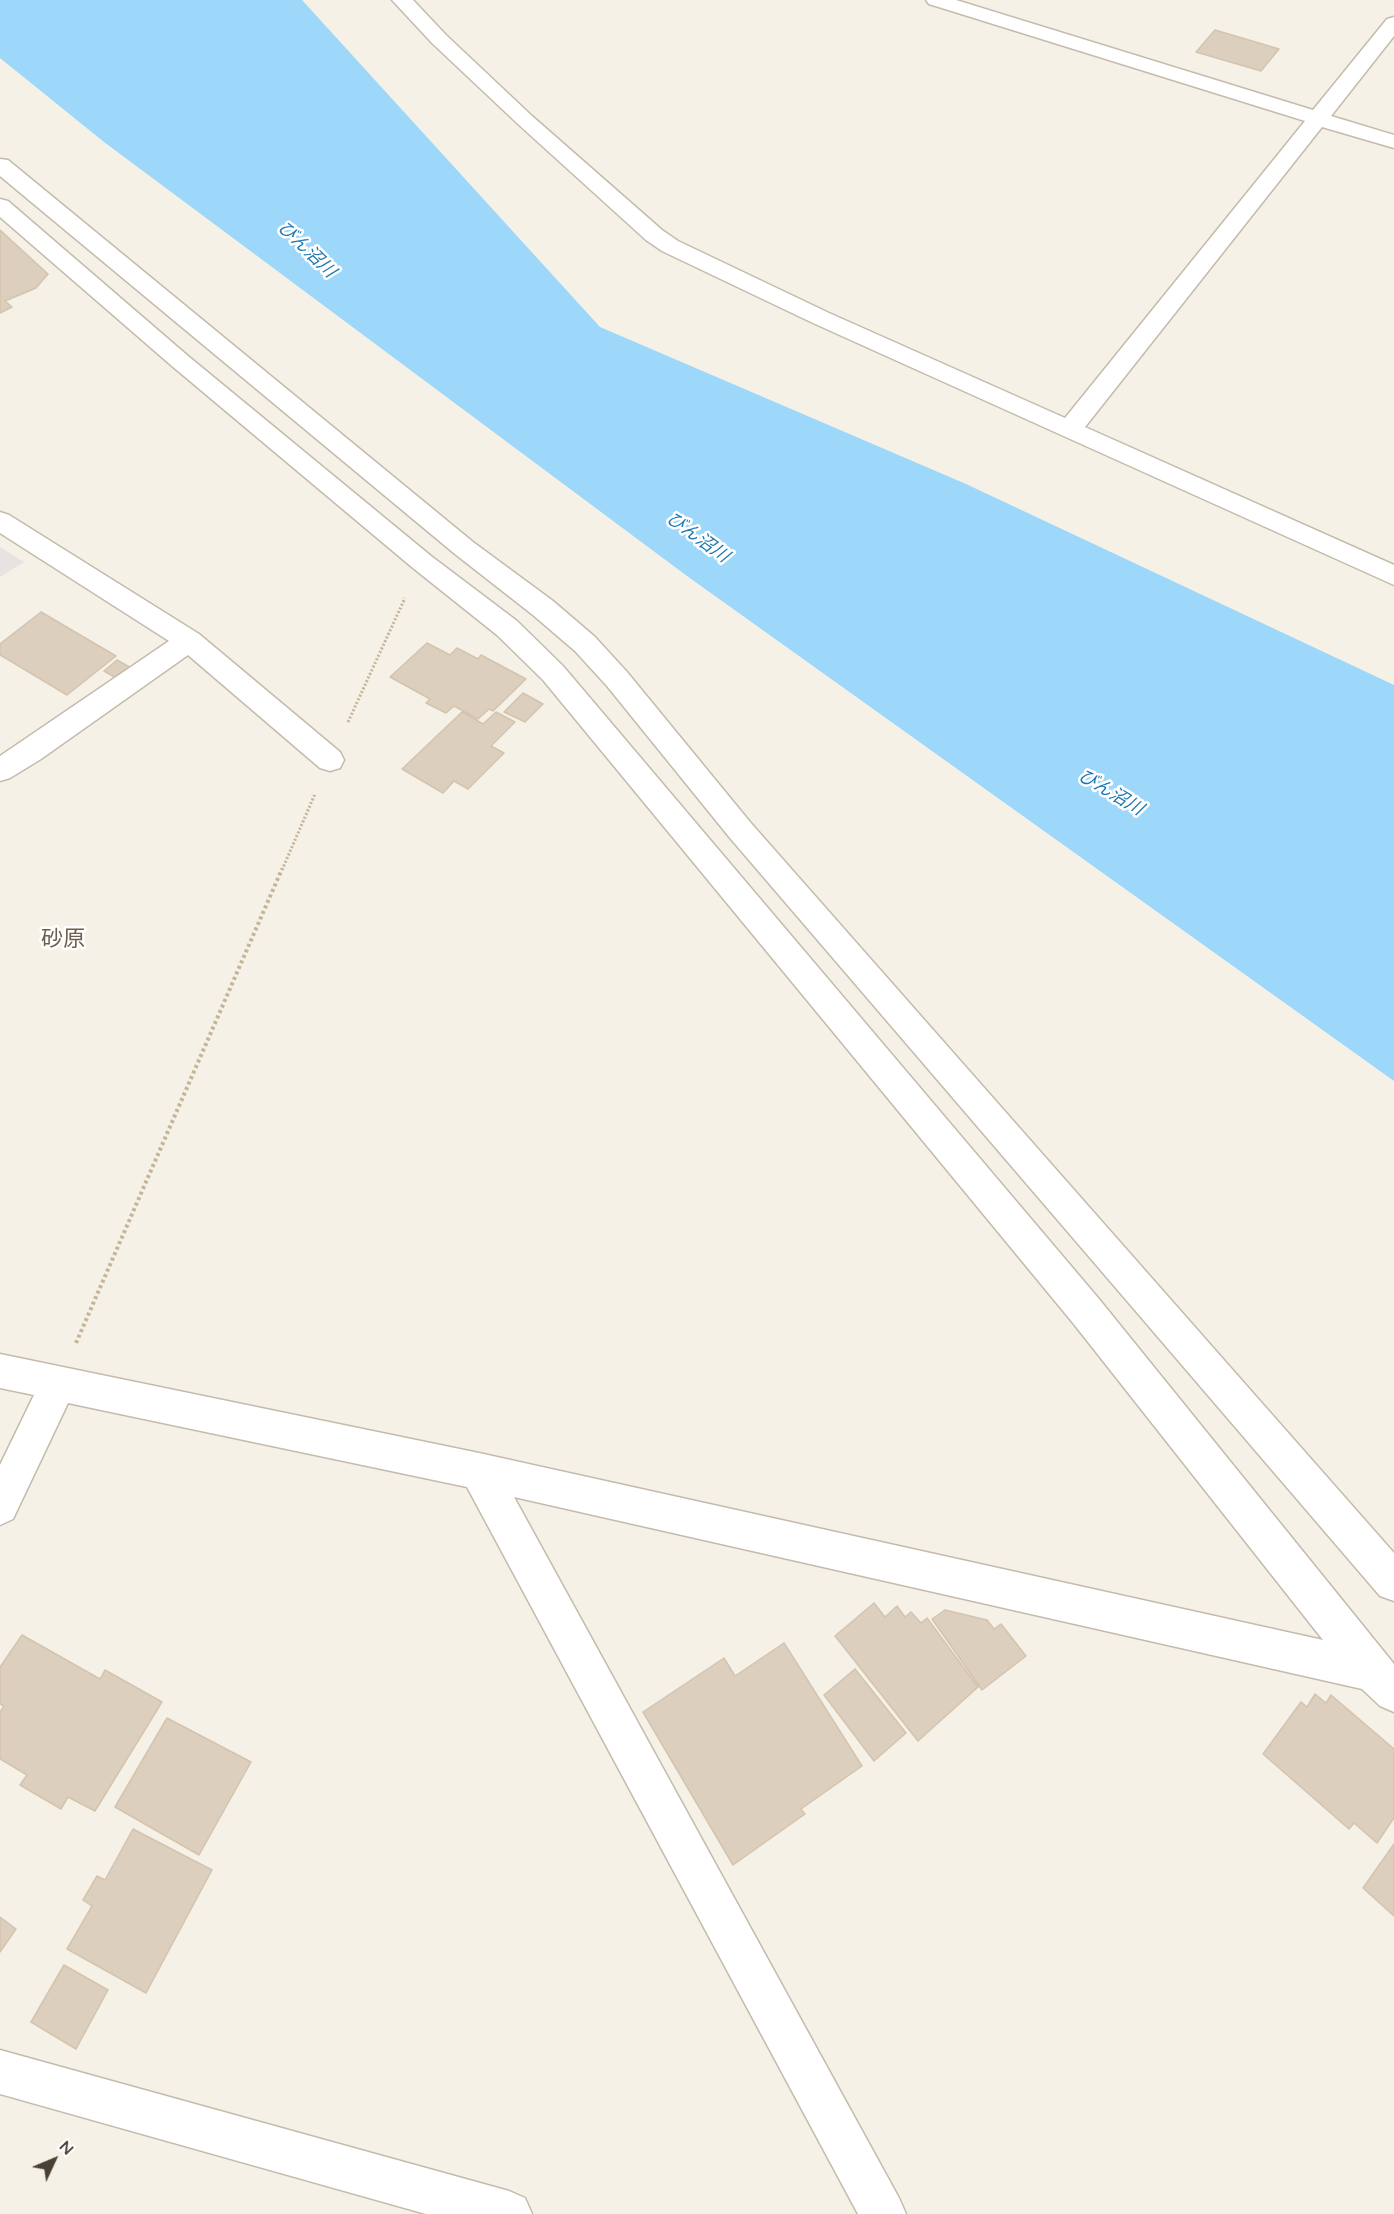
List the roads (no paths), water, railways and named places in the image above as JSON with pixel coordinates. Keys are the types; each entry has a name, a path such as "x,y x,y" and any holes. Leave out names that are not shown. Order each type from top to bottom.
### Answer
{"street":[{"path":"402,0 439,39 525,120 654,235 670,246 821,318 1394,576"},
{"path":"936,0 1394,142"},
{"path":"1070,429 1394,23"},
{"path":"0,165 455,541 543,608 585,644 617,679 748,839 1394,1582"},
{"path":"0,206 172,354 422,562 507,628 553,673 592,717 691,841 876,1057 1086,1311 1384,1682"},
{"path":"0,521 189,641 330,760"},
{"path":"0,770 32,751 189,641"},
{"path":"0,1371 479,1471 1384,1682"},
{"path":"0,1506 58,1384"},
{"path":"479,1471 883,2214"},
{"path":"0,2072 509,2214"}],"water":[{"name":"びん沼川","path":"0,0 302,0 600,327 966,484 1394,685 1394,1081 687,576 104,142 0,58"}],"district":[{"name":"砂原","path":"63,939"}]}
